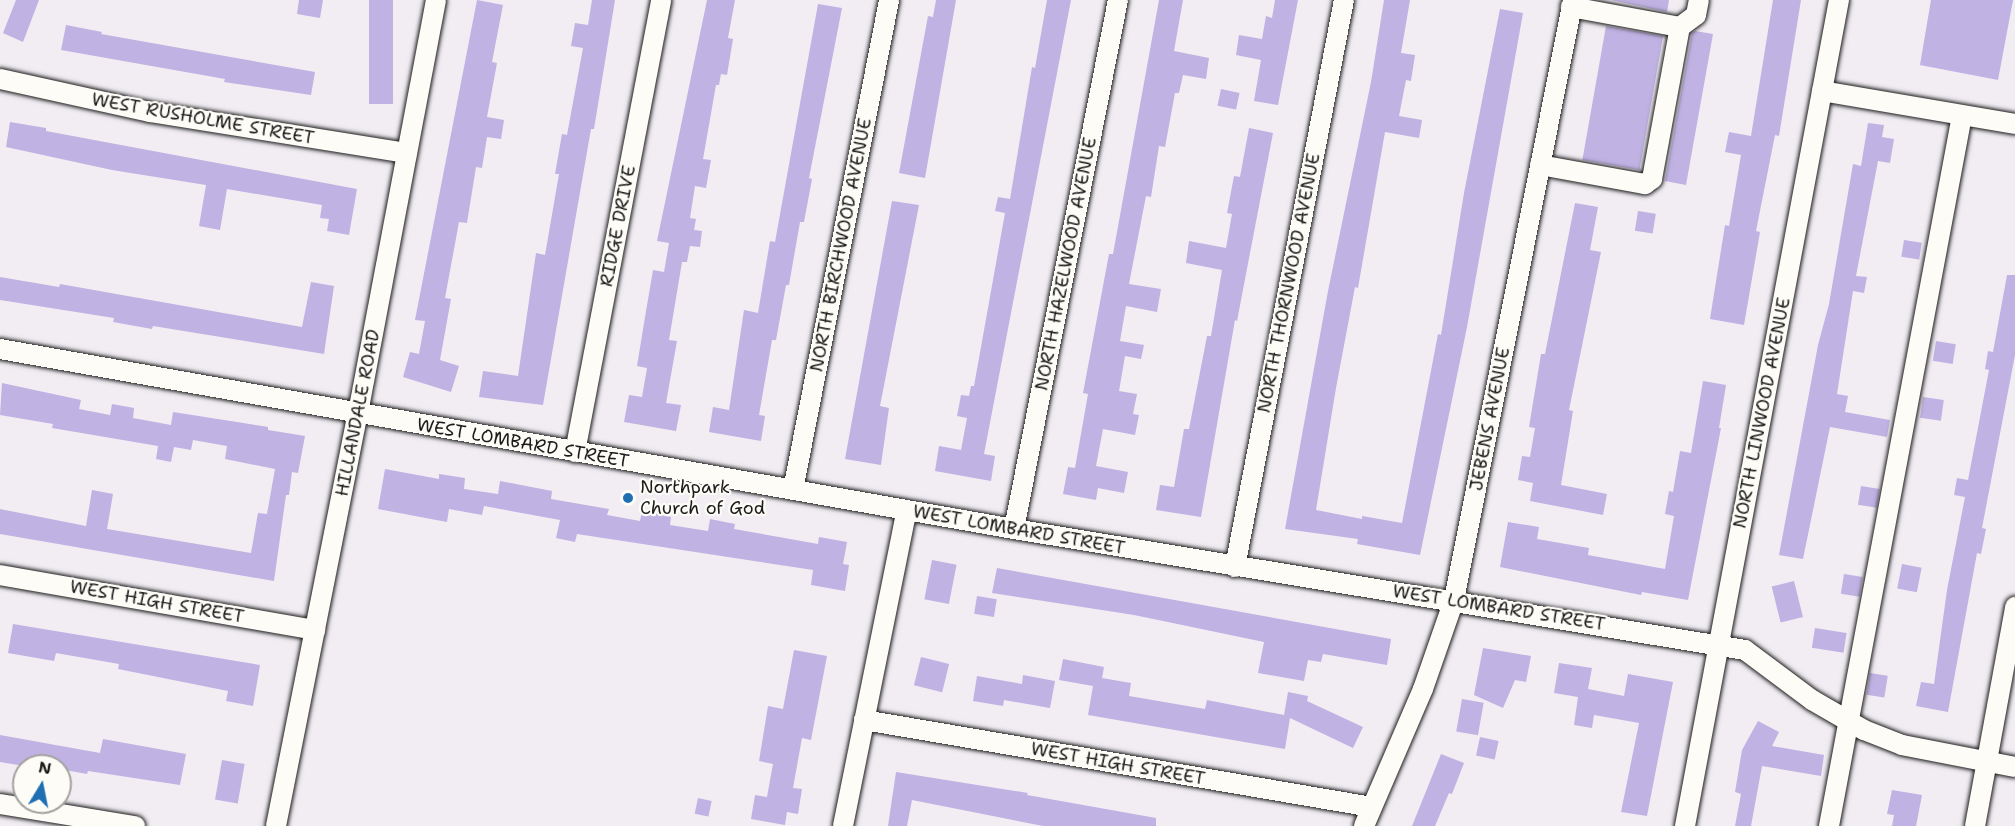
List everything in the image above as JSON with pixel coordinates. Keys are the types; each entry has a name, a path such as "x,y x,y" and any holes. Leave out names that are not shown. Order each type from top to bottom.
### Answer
{"street":[{"name":"HILLANDALE ROAD","path":"276,826 358,414 436,0"},
{"name":"RIDGE DRIVE","path":"575,452 661,0"},
{"name":"NORTH BIRCHWOOD AVENUE","path":"792,490 889,0"},
{"name":"NORTH HAZELWOOD AVENUE","path":"1014,529 1118,0"},
{"name":"NORTH THORNWOOD AVENUE","path":"1235,567 1344,0"},
{"path":"1540,165 1646,184 1652,179 1680,27 1696,15 1699,0"},
{"name":"NORTH LINWOOD AVENUE","path":"1685,826 1839,0"},
{"path":"1572,4 1680,27"},
{"name":"JEBENS AVENUE","path":"1364,826 1423,689 1454,600 1572,4"},
{"name":"WEST RUSHOLME STREET","path":"0,79 150,112 407,153"},
{"path":"1822,91 2015,124"},
{"path":"1829,826 1962,115"},
{"name":"WEST LOMBARD STREET","path":"0,349 1014,529 1235,567 1454,600 1745,650 1812,700 1864,730 1902,745 2015,767"},
{"path":"843,826 907,510"},
{"name":"WEST HIGH STREET","path":"0,575 315,630"},
{"path":"1975,826 2015,607"},
{"name":"WEST HIGH STREET","path":"864,720 1372,807"},
{"path":"0,804 135,826"}],"building":[{"path":"16,0 39,0 23,42 3,33"},
{"path":"299,0 323,0 320,18 297,14"},
{"path":"369,0 393,0 393,104 369,104"},
{"path":"477,0 503,5 492,62 497,63 487,117 504,120 501,139 487,137 482,168 476,167 467,223 459,222 445,298 451,299 440,360 459,366 451,392 403,377 410,352 419,354 425,321 415,320"},
{"path":"592,0 615,0 594,129 591,129 543,405 479,397 483,371 518,376 536,253 545,255 559,174 555,174 562,134 567,135 583,48 571,46 575,23 588,25"},
{"path":"707,0 735,0 728,38 733,39 727,75 721,74 719,85 716,85 703,159 711,160 706,188 695,186 690,218 696,219 694,230 702,231 700,247 690,246 687,262 682,262 669,340 677,341 666,403 681,405 676,431 624,422 629,395 642,397 647,368 637,366 653,270 664,272 669,243 657,241"},
{"path":"936,0 956,0 925,178 899,173 928,16 933,17"},
{"path":"1047,0 1071,0 984,454 995,456 991,481 935,471 939,446 961,450 967,418 957,416 961,395 969,396 971,386 974,386 1005,213 995,211 998,197 1010,199 1032,67 1035,68"},
{"path":"1159,0 1183,0 1174,51 1209,58 1206,79 1183,75 1179,93 1175,93 1165,147 1159,146 1151,197 1146,196 1129,284 1161,289 1157,312 1126,306 1120,341 1144,345 1141,359 1125,356 1119,391 1137,394 1133,414 1139,415 1135,435 1103,429 1096,466 1128,472 1124,493 1098,488 1096,500 1063,494 1068,467 1075,468 1088,394 1083,393 1109,254 1113,254"},
{"path":"1275,0 1298,0 1278,105 1254,101 1261,60 1236,55 1239,35 1262,39 1266,16 1272,18"},
{"path":"1384,0 1410,0 1401,53 1415,55 1411,81 1406,80 1399,116 1422,120 1419,138 1385,132 1358,288 1355,287 1336,388 1316,510 1362,519 1362,516 1402,523 1438,334 1441,335 1464,193 1500,9 1523,13 1467,327 1420,555 1357,544 1358,539 1285,529 1328,291 1371,82"},
{"path":"1611,0 1669,0 1667,12"},
{"path":"1773,0 1801,0 1779,136 1775,135 1756,231 1760,232 1744,325 1710,319 1725,225 1729,226 1741,155 1725,152 1729,132 1751,136"},
{"path":"1931,0 2013,0 1998,80 1920,65"},
{"path":"818,4 842,8 809,178 812,179 804,222 800,222 776,340 772,340 759,415 765,416 761,441 709,432 713,407 729,410 744,310 758,313 770,241 775,242"},
{"path":"66,25 102,32 101,34 315,72 311,95 224,82 225,79 61,50"},
{"path":"1606,26 1663,36 1640,170 1582,160"},
{"path":"1695,31 1713,34 1686,185 1665,181 1692,33"},
{"path":"1221,89 1240,93 1236,110 1217,106"},
{"path":"10,122 46,128 46,131 357,189 349,235 327,231 329,219 320,218 322,205 227,189 220,230 199,226 206,185 112,170 6,147"},
{"path":"1868,123 1884,125 1882,137 1894,139 1890,163 1878,161 1856,276 1867,277 1864,293 1853,291 1837,394 1848,396 1845,412 1890,420 1887,437 1830,427 1803,559 1779,555 1818,345 1829,304 1853,164 1861,166"},
{"path":"1249,128 1273,133 1237,321 1235,320 1201,517 1156,510 1160,485 1174,487 1184,429 1189,429 1207,336 1211,336 1222,270 1186,263 1189,241 1226,248 1232,214 1227,213 1234,176 1240,177"},
{"path":"892,201 919,205 880,406 889,408 881,465 845,459"},
{"path":"1575,203 1598,207 1590,250 1601,252 1569,410 1573,411 1561,485 1607,494 1603,515 1530,501 1533,483 1518,480 1522,456 1530,457 1535,428 1529,427 1541,354 1545,354"},
{"path":"1638,211 1656,214 1653,234 1635,231"},
{"path":"1904,240 1922,243 1919,260 1901,257"},
{"path":"2007,275 2015,275 2015,355 1982,528 1986,529 1981,554 1977,553 1948,712 1916,706 1921,682 1934,684 1947,590 1965,497 1954,495 1957,478 1968,480 1989,370 1985,369 1988,351 1993,352"},
{"path":"0,277 59,287 60,284 302,327 311,282 334,286 324,354 153,326 152,329 113,322 114,318 0,300"},
{"path":"1936,341 1956,344 1953,364 1933,361"},
{"path":"1703,381 1726,385 1719,428 1721,428 1688,600 1642,592 1641,595 1500,567 1508,522 1539,527 1537,539 1589,548 1588,555 1665,569 1674,516 1665,514 1669,491 1673,492 1680,451 1691,453"},
{"path":"2,383 81,400 79,409 110,415 112,404 134,408 133,418 171,425 173,412 268,427 268,430 305,436 298,473 292,472 289,495 286,495 274,581 0,534 0,509 86,526 92,490 113,494 107,529 251,553 258,513 267,514 275,469 225,459 227,446 193,440 191,450 174,447 171,462 156,459 158,446 52,428 53,424 0,415"},
{"path":"1923,397 1944,400 1941,421 1920,418"},
{"path":"385,469 439,479 439,474 465,478 464,489 498,494 500,481 552,491 551,499 609,509 607,515 640,521 642,511 671,517 670,525 708,531 710,519 735,524 734,529 818,544 819,537 847,542 843,564 849,565 845,591 811,585 813,570 577,534 575,542 556,538 560,520 484,506 482,515 449,509 447,522 378,509"},
{"path":"1861,486 1880,489 1877,508 1858,505"},
{"path":"932,560 957,565 949,604 924,599"},
{"path":"1902,564 1922,568 1917,592 1897,589"},
{"path":"997,568 1391,639 1387,665 1323,654 1321,662 1308,660 1304,681 1258,673 1264,642 1134,615 992,593"},
{"path":"1844,574 1863,577 1860,597 1841,594"},
{"path":"1794,581 1803,617 1781,622 1772,587"},
{"path":"977,596 997,599 994,617 974,614"},
{"path":"13,624 260,665 253,706 226,701 228,691 118,669 119,664 56,653 54,661 8,653"},
{"path":"1815,628 1847,633 1843,653 1812,648"},
{"path":"1483,648 1531,656 1526,682 1515,680 1503,708 1474,695"},
{"path":"794,650 827,656 811,740 802,738 793,788 802,789 798,814 787,812 785,825 751,819 755,795 767,797 773,764 759,761 768,706 783,709"},
{"path":"921,657 949,664 942,692 914,685"},
{"path":"1063,659 1104,667 1102,678 1131,683 1129,696 1205,709 1207,700 1284,715 1288,692 1308,696 1307,701 1363,727 1353,748 1290,718 1285,749 1088,715 1093,686 1059,680"},
{"path":"1559,663 1592,668 1588,689 1624,696 1628,674 1673,682 1647,816 1621,812 1639,723 1594,715 1592,728 1574,725 1578,697 1554,693"},
{"path":"1870,673 1888,676 1884,698 1867,695"},
{"path":"1023,675 1055,681 1050,708 1004,700 1003,706 973,701 977,676 1022,684"},
{"path":"1462,699 1484,703 1478,735 1456,731"},
{"path":"1758,721 1779,732 1772,746 1824,755 1821,776 1762,766 1751,826 1735,826 1741,794 1735,792 1742,750"},
{"path":"0,735 100,753 103,739 186,754 180,785 88,771 87,774 72,771 72,754 12,754 12,764 0,762"},
{"path":"1480,737 1499,741 1495,760 1476,756"},
{"path":"1441,754 1464,763 1452,794 1449,793 1435,826 1412,826"},
{"path":"222,760 245,764 238,803 215,799"},
{"path":"896,772 1028,793 1027,795 1156,818 1156,826 1043,826 912,800 907,826 888,826"},
{"path":"1892,790 1922,795 1916,826 1892,826 1894,815 1887,814"},
{"path":"698,798 712,801 708,817 695,814"}],"place":[{"name":"Northpark Church of God","path":"628,498"}]}
